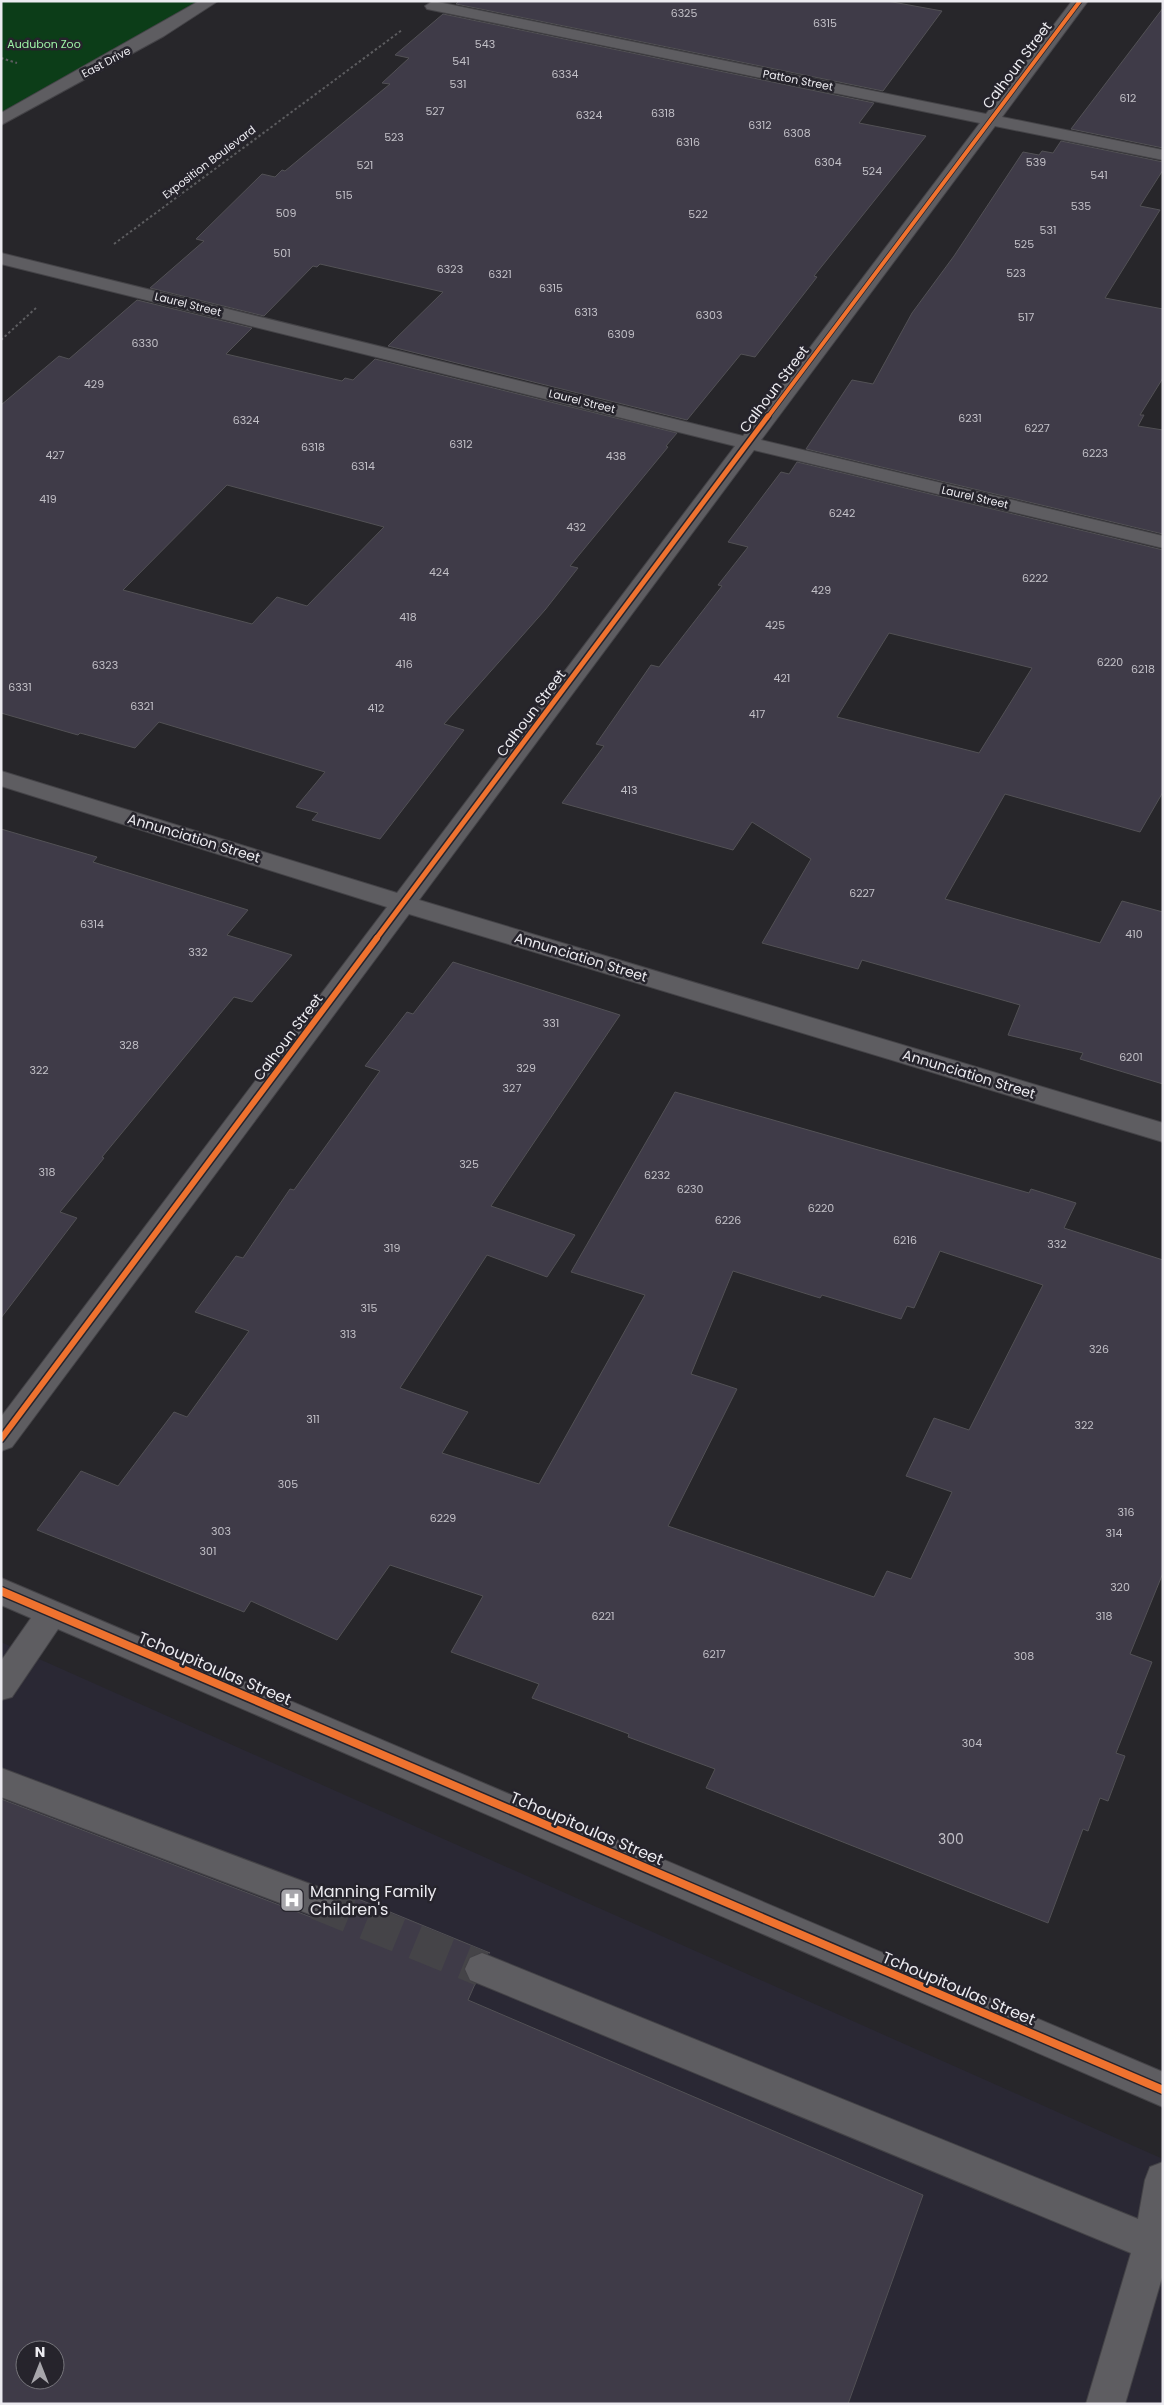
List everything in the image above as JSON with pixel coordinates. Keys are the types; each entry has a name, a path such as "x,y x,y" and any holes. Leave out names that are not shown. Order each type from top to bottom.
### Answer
{"street":[{"name":"East Drive","path":"1,120 58,86 149,39 210,1"},
{"name":"Calhoun Street","path":"1,1439 1080,1"},
{"name":"Patton Street","path":"433,6 1163,155"},
{"name":"Laurel Street","path":"1,258 749,443 1163,542"},
{"name":"Annunciation Street","path":"1,778 404,904 1163,1133"},
{"name":"Tchoupitoulas Street","path":"1,1591 1163,2090"},
{"path":"1,1687 52,1613"},
{"path":"1,1782 317,1902"},
{"path":"482,1969 1153,2242"},
{"path":"1105,2404 1153,2242 1163,2180"}],"shaded area":[{"name":"Manning Family Children's","path":"1,1642 1163,2159 1163,2404 1,2404"}],"green space":[{"name":"Audubon Zoo","path":"1,1 205,1 1,122"}],"building":[{"path":"459,1 887,1 942,11 883,91 456,4"},
{"path":"1163,8 1163,148 1071,129"},
{"path":"443,14 874,103 859,123 926,136 814,276 817,277 755,357 741,354 687,420 388,346 443,292 320,264 317,267 313,266 264,316 150,288 204,241 196,239 262,174 275,177 282,170 285,171 390,84 382,83 409,58 395,55"},
{"path":"1061,141 1163,162 1163,170 1140,206 1160,210 1105,298 1163,309 1163,378 1140,415 1144,415 1138,426 1163,430 1163,534 806,449 852,380 873,384 912,313 954,256 1023,152 1039,155 1042,151 1053,153"},
{"path":"137,300 252,328 226,354 342,381 345,378 353,380 375,359 677,433 666,446 668,447 570,566 578,568 545,610 444,724 464,730 380,839 312,820 318,813 296,807 325,772 159,722 135,748 80,733 78,735 1,713 1,405 59,356 69,359","holes":["227,485 384,527 307,606 277,597 252,624 123,590"]},
{"path":"797,462 1163,550 1163,792 1140,832 1005,794 945,899 1100,943 1122,901 1163,912 1163,1084 1080,1059 1083,1053 1008,1035 1020,1005 862,960 858,969 762,943 811,859 752,822 733,850 562,803 604,746 596,744 651,665 659,667 722,586 718,585 748,547 728,542 781,472 789,474","holes":["889,633 1032,668 979,753 837,717"]},
{"path":"1,829 97,857 93,862 248,910 227,935 292,955 252,1002 234,997 102,1157 104,1158 60,1212 77,1218 1,1318"},
{"path":"453,962 620,1015 491,1206 575,1235 547,1277 487,1255 400,1388 468,1412 442,1453 539,1484 645,1295 571,1272 675,1092 1029,1193 1031,1189 1076,1203 1064,1228 1163,1260 1163,1573 1130,1654 1152,1662 1116,1753 1125,1756 1108,1801 1100,1798 1088,1831 1083,1829 1048,1923 706,1788 715,1769 628,1737 629,1734 532,1698 539,1684 451,1652 483,1596 390,1565 337,1640 251,1601 244,1612 37,1530 81,1471 118,1486 174,1412 187,1417 249,1331 195,1312 236,1256 243,1258 290,1189 294,1190 380,1071 365,1066 407,1012 413,1014","holes":["940,1251 1043,1285 969,1430 934,1418 906,1476 952,1492 911,1579 887,1571 874,1597 668,1526 737,1389 691,1374 733,1271 820,1298 822,1295 901,1319 907,1306 914,1308"]},
{"name":"Manning Family Children's","path":"1,1799 316,1919 330,1915 336,1903 328,1889 329,1887 490,1953 481,1951 468,1957 463,1970 468,1981 475,1984 468,2000 923,2195 848,2404 1,2404"}],"tunnel":[{"path":"317,1902 482,1969"}],"cycle path":[{"path":"1,1439 1080,1"},
{"path":"1,1591 1163,2090"}],"place":[{"name":"Manning Family Children's","path":"292,1900"}]}
